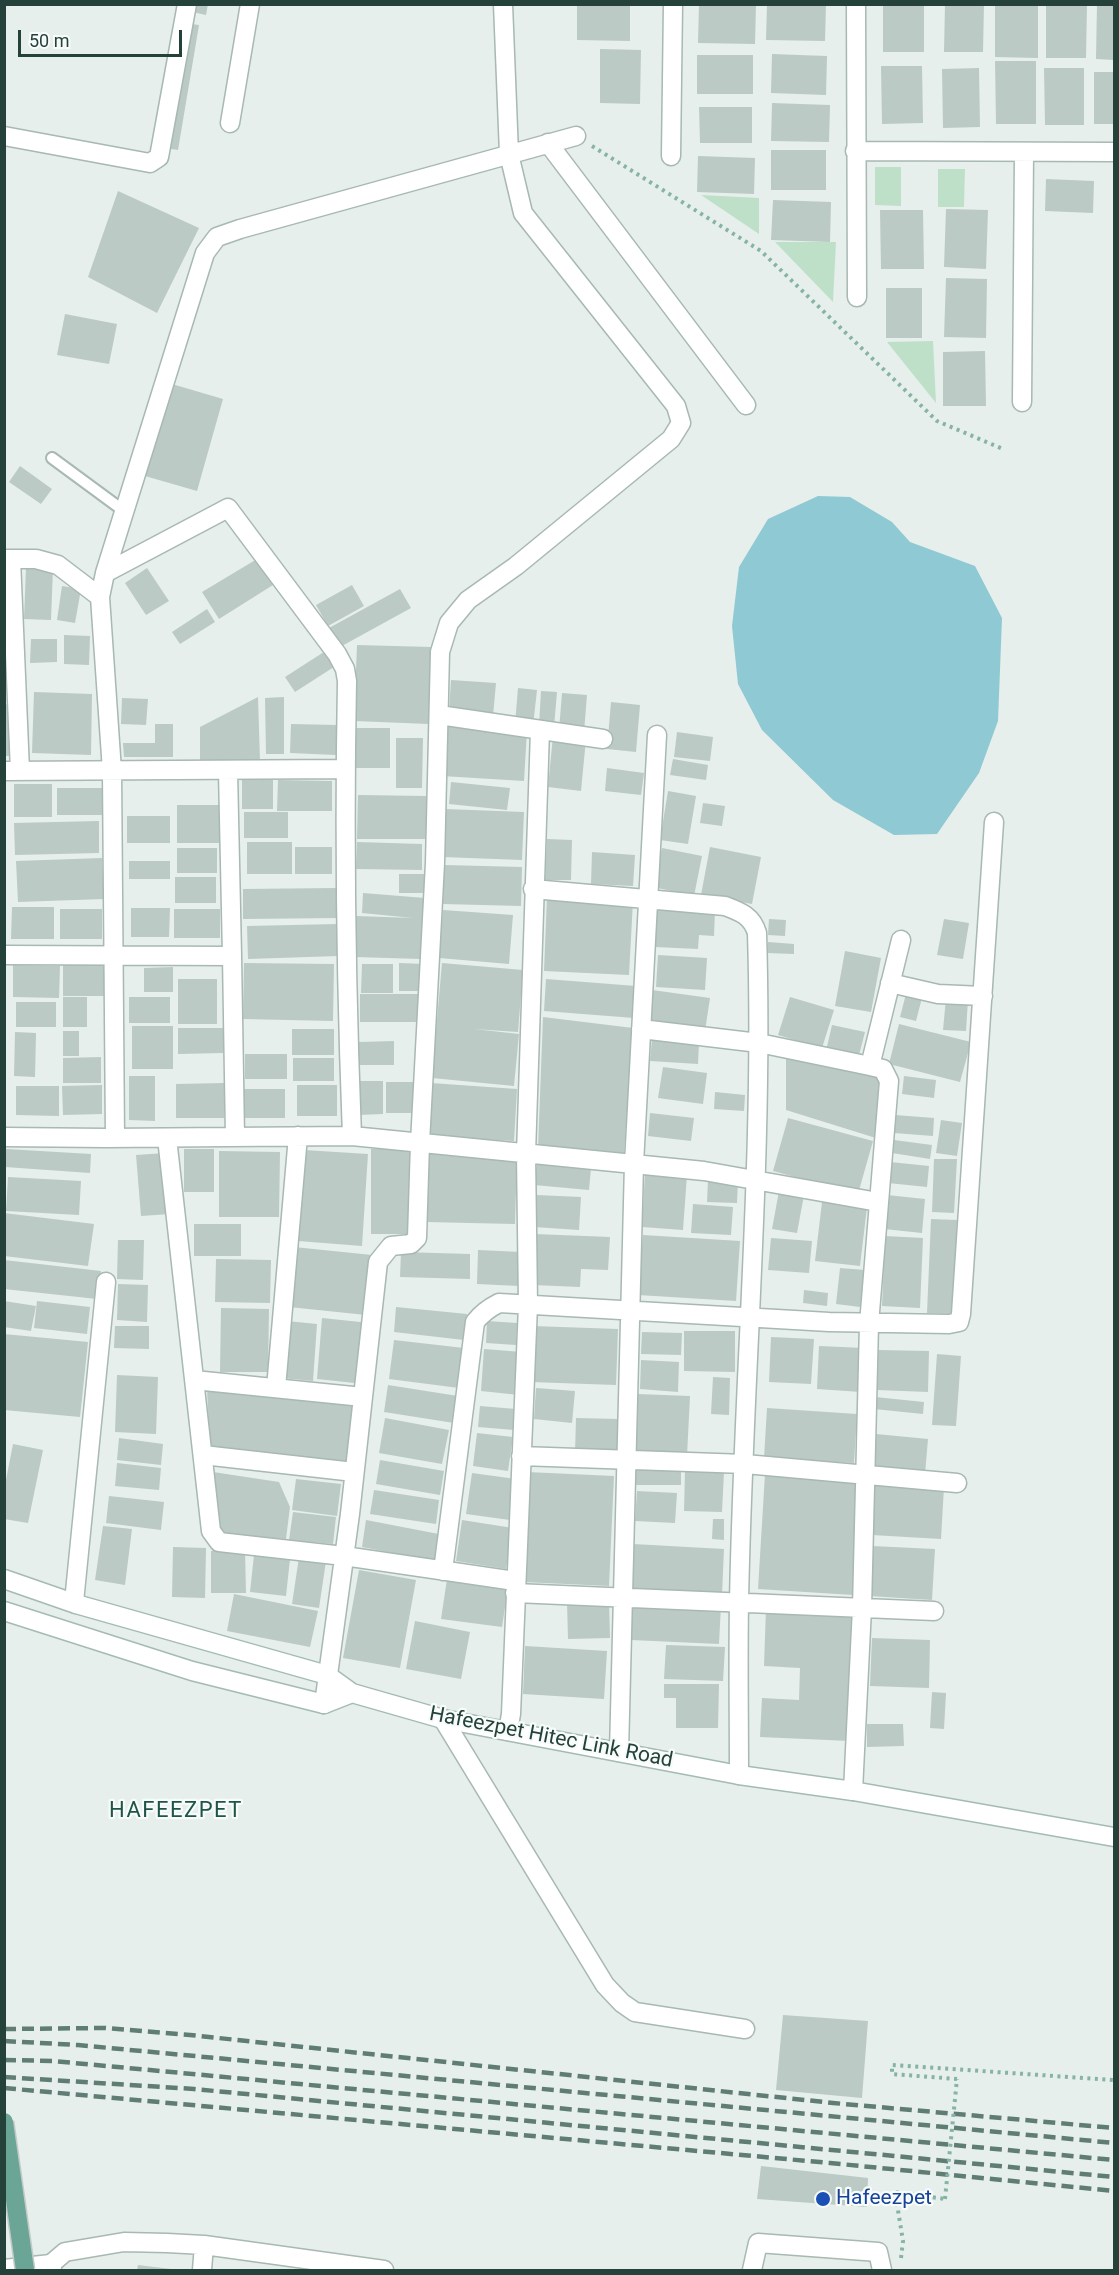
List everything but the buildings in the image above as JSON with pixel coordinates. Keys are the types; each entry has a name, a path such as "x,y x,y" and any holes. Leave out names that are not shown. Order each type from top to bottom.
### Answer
{"main road":[{"path":"4,2122 25,2271"}],"street":[{"path":"4,136 150,163 159,157 187,4"},
{"path":"230,123 250,4"},
{"path":"324,1704 344,1556 378,1262 391,1246 411,1244 417,1238 435,863 440,652 450,623 468,600 516,566 671,439 681,423 676,406 523,213 509,154 503,4"},
{"path":"671,156 673,4"},
{"path":"856,4 856,297"},
{"path":"115,1138 112,771 100,597 105,573 205,253 217,237 576,136"},
{"path":"549,143 746,405"},
{"path":"855,151 1114,152"},
{"path":"1022,402 1024,152"},
{"path":"105,573 228,507 337,654 345,669 347,681 345,769 347,1003 352,1136"},
{"path":"100,597 57,565 36,559 8,559 12,771 345,769"},
{"path":"439,715 603,739"},
{"path":"508,1731 528,1305 526,1154 540,730"},
{"path":"619,1752 634,1164 657,735"},
{"path":"228,771 235,1137"},
{"path":"443,1570 476,1322 482,1312 499,1304 869,1324 959,1322 994,822"},
{"path":"533,890 725,906 744,913 754,923 757,933 759,1043 757,1181 739,1602 739,1775"},
{"path":"870,1066 901,940"},
{"path":"4,955 232,956"},
{"path":"890,982 938,994 983,996"},
{"path":"641,1029 759,1043 870,1066 883,1069 889,1081 869,1324 862,1608 853,1791"},
{"path":"276,1388 297,1136"},
{"path":"4,1137 352,1136 704,1171 878,1202"},
{"path":"167,1138 212,1531 219,1542 443,1570 515,1587 623,1598 934,1611"},
{"path":"76,1604 74,1602 106,1282"},
{"path":"194,1380 363,1397"},
{"path":"203,1455 354,1472"},
{"path":"521,1456 745,1464 957,1483"},
{"name":"Hafeezpet Hitec Link Road","path":"4,1580 76,1604 327,1674 352,1693 443,1719 739,1775 853,1791 1114,1837"},
{"path":"4,1611 192,1671 324,1704 352,1693"},
{"path":"443,1719 604,1985 635,2012 745,2030"},
{"path":"4,2269 51,2267 64,2252 124,2242 204,2245 384,2271"},
{"path":"752,2271 758,2243 878,2252 882,2271"},
{"path":"202,2271 204,2245"}],"lane":[{"path":"52,458 124,511"}],"path":[{"path":"576,136 761,250 937,421 1004,449"},
{"path":"900,2261 903,2241 895,2192 945,2199 957,2079 892,2074 892,2065 1114,2080"}],"green space":[{"path":"875,167 901,167 901,206 875,205"},
{"path":"938,169 965,169 964,207 938,207"},
{"path":"701,195 759,198 759,234"},
{"path":"775,242 836,242 833,302"},
{"path":"933,341 936,403 887,342"}],"water":[{"path":"818,496 850,497 892,522 910,542 975,566 1002,618 998,721 979,773 937,834 894,835 833,800 762,730 738,684 732,626 739,567 768,519"}],"railway":[{"path":"4,2029 105,2028 190,2035 833,2103 1114,2128"},
{"path":"4,2041 78,2045 1114,2143"},
{"path":"4,2060 53,2061 1114,2160"},
{"path":"4,2077 194,2089 1114,2177"},
{"path":"4,2088 1114,2191"}],"place":[{"name":"Hafeezpet","path":"823,2199"}],"district":[{"name":"HAFEEZPET","path":"176,1811"}]}
